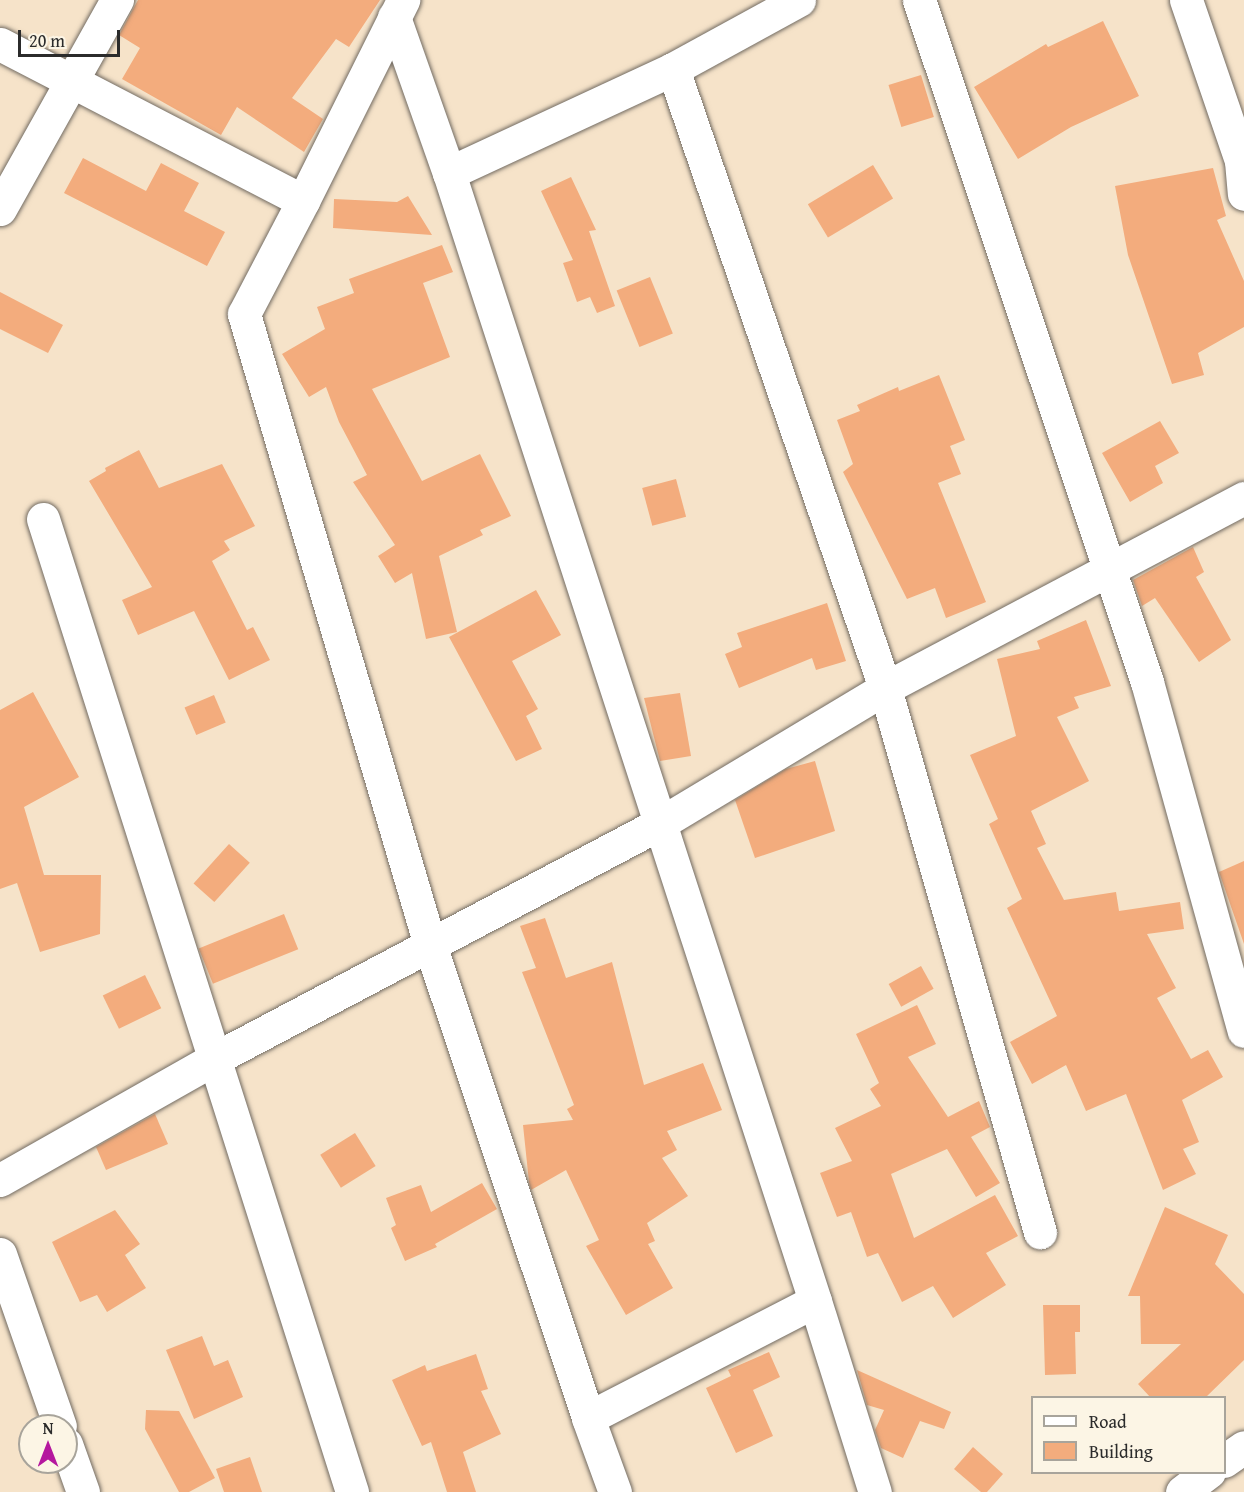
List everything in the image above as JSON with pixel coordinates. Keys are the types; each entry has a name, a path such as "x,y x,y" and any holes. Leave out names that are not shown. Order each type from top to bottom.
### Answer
{"street":[{"path":"0,209 117,0"},
{"path":"449,173 673,69 799,0"},
{"path":"919,0 1147,681 1244,1031"},
{"path":"1186,0 1241,161 1244,194"},
{"path":"399,9 449,173 875,1492"},
{"path":"399,9 244,314 430,945 588,1418 615,1492"},
{"path":"0,44 303,201"},
{"path":"673,69 885,688 1040,1232"},
{"path":"0,1180 214,1059 660,824 885,688 1244,498"},
{"path":"43,519 352,1492"},
{"path":"0,1254 56,1414"},
{"path":"588,1418 815,1301"},
{"path":"1226,1460 1244,1447"},
{"path":"77,1474 83,1492"},
{"path":"1182,1492 1208,1474"}],"building":[{"path":"138,0 380,0 349,47 336,39 292,98 323,119 304,152 237,107 221,135 122,79 140,48 119,35"},
{"path":"1103,21 1139,96 1071,127 1018,159 974,87 1046,44 1048,47"},
{"path":"921,75 934,117 901,127 888,85"},
{"path":"83,158 146,191 161,163 199,183 184,211 225,232 207,266 64,193"},
{"path":"873,165 893,198 828,238 808,204"},
{"path":"1213,168 1226,216 1217,220 1244,281 1244,327 1198,353 1204,375 1172,384 1128,255 1115,186"},
{"path":"571,177 596,230 589,231 615,306 597,313 590,297 577,302 563,263 573,260 541,191"},
{"path":"408,196 432,235 333,228 334,199 397,202"},
{"path":"442,245 453,272 423,283 450,357 372,389 422,481 480,454 511,516 480,530 483,535 439,556 457,632 426,639 412,573 395,583 378,556 395,545 353,482 367,475 339,422 326,387 309,397 282,354 325,329 317,307 354,293 349,279"},
{"path":"650,277 673,334 639,347 617,290"},
{"path":"0,292 63,325 48,353 0,329"},
{"path":"939,375 965,440 950,446 961,474 938,483 986,602 946,618 935,588 907,599 843,472 853,464 837,420 860,411 857,405 898,387 899,391"},
{"path":"1160,421 1179,453 1155,466 1163,483 1130,502 1102,453"},
{"path":"139,450 159,488 222,464 255,526 224,541 230,550 212,561 247,630 253,627 270,660 229,680 194,611 138,635 122,600 152,587 89,481 106,471 105,468"},
{"path":"676,479 686,517 652,526 642,488"},
{"path":"1193,547 1204,572 1196,577 1231,640 1199,662 1155,598 1142,606 1133,580"},
{"path":"536,590 561,635 512,661 538,709 526,716 542,749 516,761 449,637"},
{"path":"827,603 846,661 816,670 812,658 739,688 725,654 742,647 737,633"},
{"path":"1086,620 1111,686 1074,697 1079,708 1057,717 1089,781 1031,811 1046,844 1037,848 1064,900 1116,892 1119,911 1180,902 1184,929 1147,934 1176,988 1157,998 1191,1059 1208,1050 1223,1077 1182,1100 1199,1142 1183,1149 1196,1174 1163,1190 1126,1094 1086,1111 1066,1065 1032,1084 1010,1042 1057,1016 1007,908 1022,899 989,824 998,819 970,755 1016,736 997,659 1040,649 1037,641"},
{"path":"33,692 79,777 24,807 44,875 101,875 100,934 40,952 17,883 0,889 0,710"},
{"path":"680,693 691,756 660,761 644,698"},
{"path":"214,695 226,723 196,735 185,708"},
{"path":"815,761 835,831 755,858 735,800 786,769"},
{"path":"229,844 250,863 214,902 194,883"},
{"path":"1244,861 1244,944 1219,872"},
{"path":"284,914 298,949 213,984 199,948"},
{"path":"545,918 566,978 612,962 644,1085 703,1063 722,1110 667,1131 677,1150 662,1158 688,1196 647,1223 655,1241 648,1244 673,1288 626,1315 586,1246 599,1240 566,1170 531,1190 529,1182 523,1125 573,1120 567,1109 574,1105 522,972 536,968 520,926"},
{"path":"921,966 934,989 901,1007 889,984"},
{"path":"145,975 161,1008 119,1029 103,996"},
{"path":"917,1005 936,1044 908,1057 948,1117 979,1101 990,1127 971,1137 1000,1183 976,1197 947,1149 891,1174 914,1238 995,1195 1018,1236 986,1253 1006,1285 953,1318 933,1286 902,1302 878,1253 867,1257 851,1212 837,1217 820,1173 852,1161 835,1128 881,1106 870,1089 879,1083 856,1034"},
{"path":"155,1114 168,1144 106,1170 96,1147"},
{"path":"355,1133 376,1166 341,1188 320,1155"},
{"path":"482,1183 497,1209 435,1244 437,1247 405,1261 391,1228 396,1225 386,1198 421,1185 431,1212"},
{"path":"1165,1207 1228,1235 1215,1264 1244,1294 1244,1360 1207,1396 1149,1396 1138,1384 1181,1344 1141,1344 1140,1296 1128,1296"},
{"path":"115,1210 140,1244 125,1255 146,1288 107,1312 97,1295 80,1302 52,1242"},
{"path":"1043,1305 1080,1305 1080,1332 1075,1332 1076,1374 1045,1375"},
{"path":"202,1336 214,1366 228,1360 243,1397 194,1419 166,1350"},
{"path":"769,1352 780,1377 753,1390 773,1436 736,1453 706,1388 731,1376 728,1370"},
{"path":"476,1354 488,1389 481,1391 501,1434 463,1452 476,1492 447,1492 431,1442 422,1446 392,1380 425,1365 427,1371"},
{"path":"857,1370 951,1412 944,1429 920,1421 903,1458 881,1448 875,1430 884,1410 867,1405"},
{"path":"146,1410 179,1411 215,1478 189,1492 179,1492 145,1429"},
{"path":"973,1447 1003,1474 987,1492 981,1492 954,1469"},
{"path":"250,1457 262,1492 224,1492 216,1469"}]}
